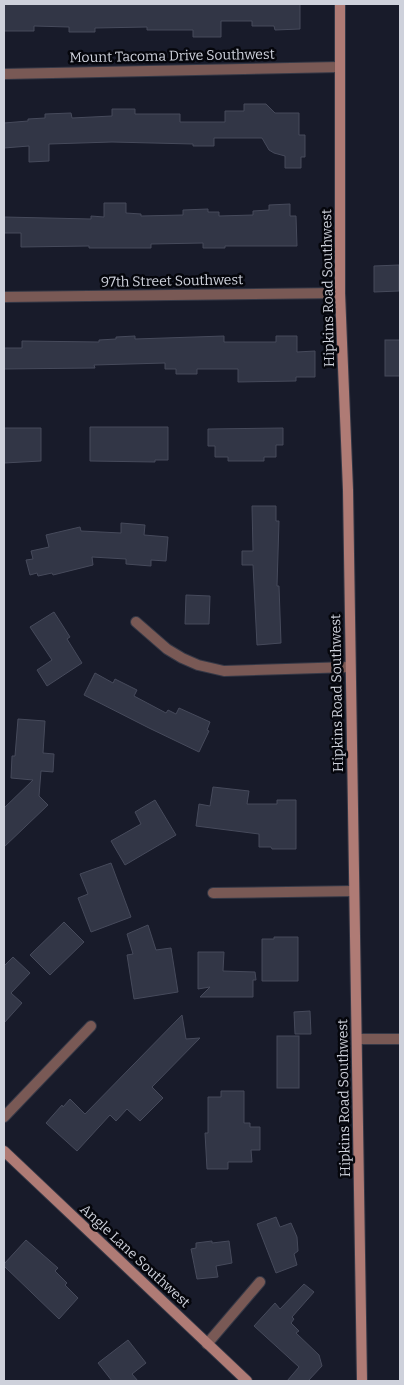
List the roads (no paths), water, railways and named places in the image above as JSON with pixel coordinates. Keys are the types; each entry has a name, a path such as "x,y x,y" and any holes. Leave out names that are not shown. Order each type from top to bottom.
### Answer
{"street":[{"name":"Hipkins Road Southwest","path":"340,4 340,293 348,490 362,1381"},
{"name":"Mount Tacoma Drive Southwest","path":"4,74 340,67"},
{"name":"97th Street Southwest","path":"4,297 340,293"},
{"path":"136,622 167,649 182,658 198,665 216,669 350,667"},
{"path":"212,893 354,891"},
{"path":"4,1117 91,1026"},
{"path":"358,1039 400,1039"},
{"name":"Angle Lane Southwest","path":"4,1151 247,1381"},
{"path":"207,1344 260,1282"}]}
